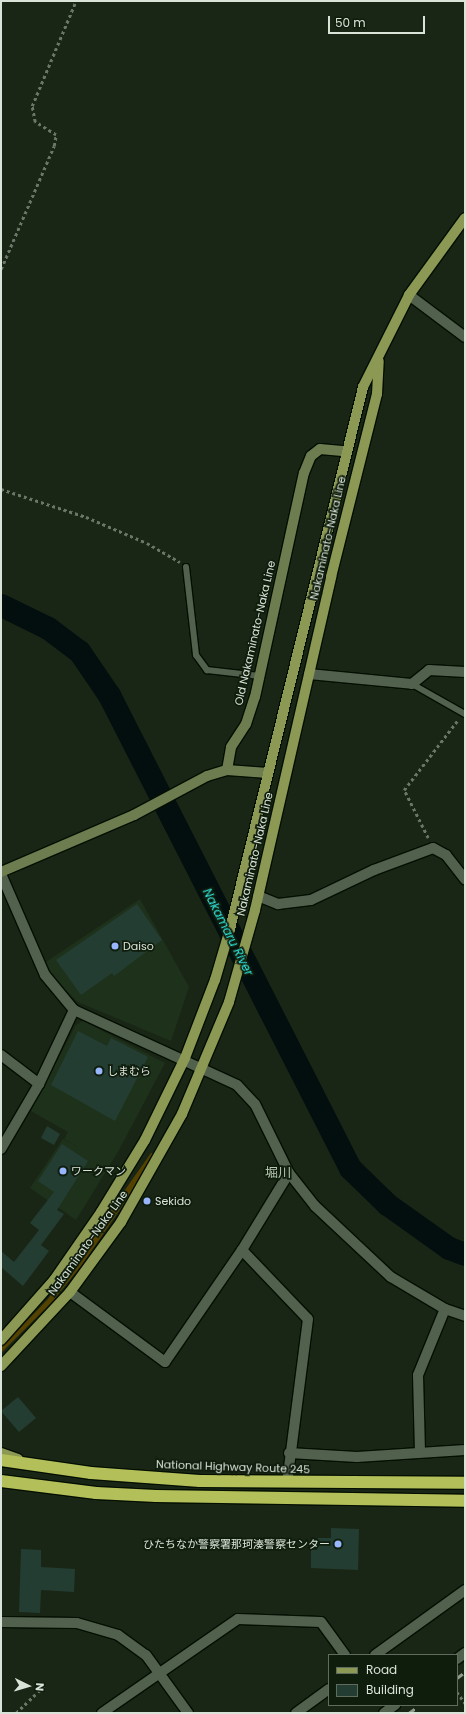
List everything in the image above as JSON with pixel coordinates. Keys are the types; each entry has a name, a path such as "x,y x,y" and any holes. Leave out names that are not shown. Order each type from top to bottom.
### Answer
{"highway":[{"name":"National Highway Route 245","path":"1,1460 34,1466 200,1481 465,1483"},
{"path":"1,1481 141,1495 465,1500"}],"main road":[{"name":"Nakaminato-Naka Line","path":"1,1340 54,1280 101,1212 145,1140 185,1058 215,980 268,773 345,452 363,387 380,357 409,295 465,218"},
{"name":"Nakaminato-Naka Line","path":"1,1366 70,1292 121,1222 157,1162 203,1066 229,1002 255,910 309,674 377,394 380,357"},
{"path":"1,1453 34,1466"}],"street":[{"path":"409,295 465,337"},
{"name":"Old Nakaminato-Naka Line","path":"227,770 231,748 246,724 260,676 304,474 311,456 320,449 345,452"},
{"path":"309,674 412,684 429,670 465,672"},
{"path":"268,773 227,770 194,784 134,815 1,873 45,975 74,1010 203,1066 237,1085 255,1104 289,1173 315,1206 391,1277 445,1309 465,1316"},
{"path":"258,896 278,904 311,900 374,870 433,848 446,855 465,879"},
{"path":"1,1149 39,1084 74,1010"},
{"path":"1,1055 39,1084"},
{"path":"70,1292 165,1362 242,1250 289,1173"},
{"path":"242,1250 308,1319 287,1482"},
{"path":"420,1452 418,1375 445,1309"},
{"path":"290,1453 357,1457 465,1450"},
{"path":"376,1654 465,1590"},
{"path":"102,1713 158,1671 238,1619 321,1622 344,1654"},
{"path":"1,1622 77,1623 103,1629 132,1643 158,1671 188,1713"},
{"path":"296,1713 328,1690"},
{"path":"384,1713 394,1706"}],"lane":[{"path":"186,567 196,655 207,670 219,674 260,676"},
{"path":"412,684 464,713"}],"path":[{"path":"1,269 54,146 56,135 35,122 32,106 76,1"},
{"path":"1,489 86,517 147,543 186,567"},
{"path":"433,848 404,790 464,713"},
{"path":"16,1713 45,1685"},
{"path":"458,1693 465,1702"}],"shaded area":[{"path":"140,899 189,987 171,1041 78,1002 51,976 46,962"},
{"path":"83,1021 165,1063 119,1150 76,1220 30,1188 63,1139 80,1148 64,1139 68,1132 31,1111 76,1025"},
{"path":"151,1153 154,1153 128,1198 81,1266 52,1302 1,1353 1,1348 48,1299"}],"building":[{"name":"Daiso","path":"137,904 162,940 114,976 112,973 81,995 56,960"},
{"name":"しまむら","path":"78,1031 107,1046 111,1038 148,1057 115,1121 51,1085"},
{"path":"47,1126 60,1134 54,1145 41,1138"},
{"path":"62,1144 88,1161 57,1210 64,1214 41,1245 49,1251 23,1286 1,1267 1,1251 14,1262 39,1230 30,1223 54,1192 38,1181"},
{"path":"18,1397 36,1418 19,1432 1,1411"},
{"name":"ひたちなか警察署那珂湊警察センター","path":"331,1528 359,1529 358,1570 311,1568 311,1550 317,1550 318,1538 331,1538"},
{"path":"21,1549 41,1550 41,1567 75,1569 74,1592 41,1590 40,1613 19,1612"}],"waterway":[{"name":"Nakamaru River","path":"1,605 48,628 79,651 109,695 350,1168 387,1204 449,1248 465,1254"}],"railway":[{"path":"458,1677 465,1672"},
{"path":"409,1713 419,1706"}],"place":[{"name":"Daiso","path":"115,946"},
{"name":"しまむら","path":"99,1071"},
{"name":"ワークマン","path":"63,1171"},
{"name":"Sekido","path":"147,1201"},
{"name":"ひたちなか警察署那珂湊警察センター","path":"338,1544"}],"district":[{"name":"堀川","path":"278,1173"}]}
